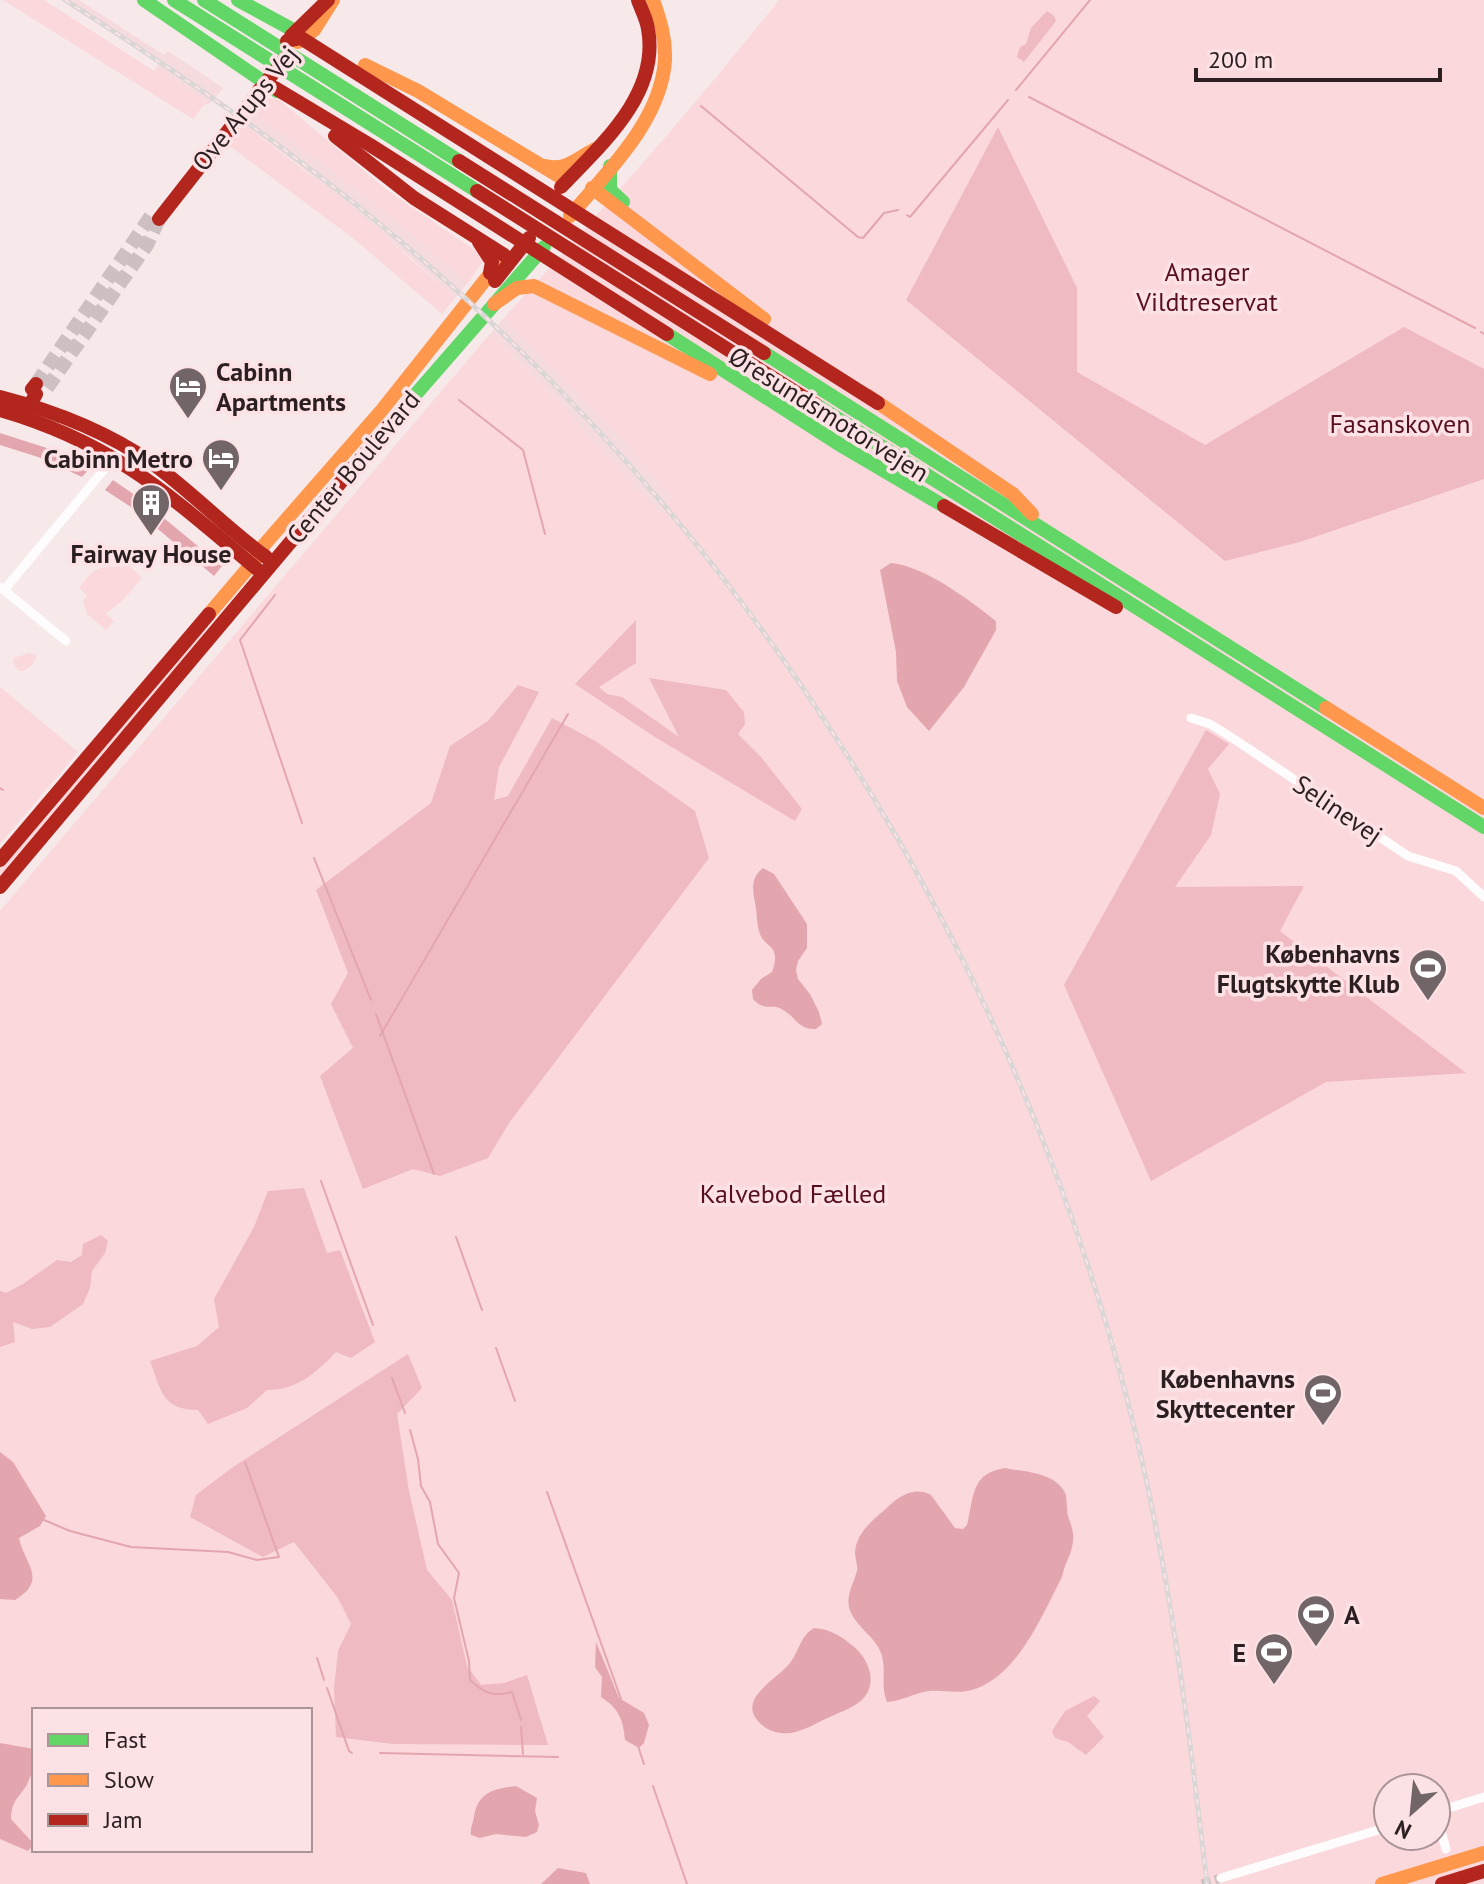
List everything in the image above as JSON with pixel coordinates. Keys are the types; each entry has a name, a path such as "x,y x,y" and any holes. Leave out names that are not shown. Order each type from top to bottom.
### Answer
{"main road":[{"path":"144,0 242,65 414,198 478,239 517,259 577,305"},
{"name":"Øresundsmotorvejen","path":"174,0 1484,827"},
{"name":"Øresundsmotorvejen","path":"204,0 1484,808"},
{"path":"238,0 288,28 418,91 528,157 707,274 878,403"},
{"name":"Ove Arups Vej","path":"156,216 294,40 314,30 318,16 330,0"},
{"path":"638,0 656,30"},
{"path":"653,0 656,30"},
{"name":"Center Boulevard","path":"0,887 262,563 264,545 382,410 457,332 576,189 598,148 629,113 641,93 656,30"},
{"name":"Center Boulevard","path":"0,860 431,375 457,332 486,296 490,273 517,259 576,189 610,166 645,123 658,97 666,67 656,30"},
{"path":"294,40 406,103 878,403 1013,494 1050,534"},
{"name":"Ove Arups Vej","path":"202,154 259,90 294,40"},
{"path":"576,189 641,109 652,85 648,67"},
{"path":"259,90 267,86 275,88 370,145 842,446 1103,601 1170,629"},
{"path":"528,157 559,170 567,168 585,151 598,148"},
{"path":"610,166 609,179 614,196 681,245 707,274"},
{"path":"478,239 490,255 490,273"},
{"path":"486,296 526,285 534,286 577,305 842,446"},
{"path":"38,392 54,411 119,451 169,476 262,563"},
{"path":"0,397 38,392"},
{"path":"21,416 38,392"},
{"path":"0,410 119,451"},
{"path":"1382,1884 1484,1853"},
{"path":"1442,1884 1484,1871"},
{"path":"1455,1884 1484,1878"}],"street":[{"path":"66,641 2,588 119,451"},
{"name":"Selinevej","path":"1191,718 1210,724 1237,741 1408,856 1456,871 1484,897"},
{"path":"1452,1808 1484,1797"},
{"path":"1221,1878 1372,1832"}],"shaded area":[{"path":"61,0 79,0 164,55 168,51 223,88 210,103 157,67 159,63"},
{"path":"253,112 378,206 468,283 455,298 301,167 244,124"},
{"path":"504,318 622,439 672,497 661,516 549,393 489,335"},
{"path":"0,433 53,450 91,467 82,477 38,457 0,445"},
{"path":"113,480 222,566 214,576 134,509 105,490"},
{"path":"891,563 932,577 996,621 996,630 964,687 929,731 907,707 897,681 896,652 880,570"},
{"path":"763,868 774,874 807,924 807,948 796,970 798,979 819,1012 822,1024 816,1029 801,1025 783,1010 761,1006 753,999 752,990 772,972 775,963 772,948 762,939 759,931 753,892 755,877"},
{"path":"0,1452 13,1462 46,1516 40,1526 19,1538 33,1578 31,1585 15,1600 0,1599"},
{"path":"1005,1468 1045,1476 1064,1491 1073,1539 1062,1577 1018,1655 993,1680 972,1690 929,1691 887,1702 881,1653 854,1618 848,1602 857,1571 855,1552 859,1537 895,1500 915,1492 931,1495 955,1528 963,1529 967,1525 973,1496 980,1481 986,1475"},
{"path":"814,1628 835,1634 859,1652 868,1666 869,1690 855,1705 806,1728 791,1733 772,1731 754,1716 752,1707 755,1699 790,1663 803,1639"},
{"path":"596,1642 619,1698 644,1713 649,1725 644,1743 639,1748 625,1740 619,1715 601,1697 602,1677 595,1667"},
{"path":"0,1743 32,1749 32,1775 14,1802 11,1819 32,1846 28,1851 0,1839"},
{"path":"516,1786 537,1798 537,1832 526,1837 496,1834 480,1838 471,1835 476,1809 483,1797"},
{"path":"558,1868 586,1873 590,1884 541,1884"}],"green space":[{"path":"3,0 44,0 154,71 157,67 210,103 203,106 193,119"},
{"name":"Kalvebod Fælled","path":"779,0 1484,0 1484,1884 590,1884 585,1873 558,1868 541,1884 0,1884 0,911 489,335 549,393 661,515 672,497 622,439 504,318 644,161"},
{"path":"1047,11 1056,21 1024,62 1017,57 1020,47 1026,44 1031,28"},
{"path":"268,98 278,99 387,190 482,255 484,260 468,283 378,206 253,112"},
{"path":"244,124 350,206 455,298 442,314 354,239 227,144"},
{"name":"Fasanskoven","path":"998,127 1077,288 1077,372 1205,445 1404,327 1484,369 1484,479 1300,542 1225,561 906,300"},
{"path":"128,564 142,578 106,614 114,621 106,630 87,614 83,601 87,596 79,588 97,569"},
{"path":"244,579 246,581 208,626 198,644 0,879 0,869"},
{"path":"636,620 636,663 599,687 607,694 622,697 679,737 649,678 726,690 744,712 745,724 738,734 761,757 802,809 795,821 655,737 575,684"},
{"path":"29,653 36,655 34,661 28,668 19,671 13,663 14,658"},
{"path":"518,685 539,692 499,767 494,800 508,796 552,718 597,742 695,811 709,858 509,1123 488,1158 440,1176 413,1169 363,1189 320,1076 353,1048 331,1004 348,973 316,890 431,803 450,746 488,721"},
{"path":"0,687 78,752 0,844"},
{"path":"1206,730 1229,744 1208,769 1220,794 1211,835 1175,887 1304,886 1280,931 1466,1073 1326,1082 1151,1181 1064,985"},
{"path":"304,1188 327,1253 340,1250 375,1342 351,1358 336,1352 297,1384 267,1390 247,1408 208,1424 198,1410 170,1402 150,1361 197,1346 219,1327 214,1299 254,1227 268,1191"},
{"path":"101,1235 108,1241 105,1253 92,1271 90,1288 83,1304 50,1327 32,1329 13,1322 15,1342 0,1347 0,1291 6,1293 23,1284 57,1260 71,1262 82,1255 83,1244"},
{"path":"408,1354 422,1388 397,1414 409,1491 427,1570 452,1600 467,1666 481,1685 504,1683 527,1675 548,1745 393,1744 336,1737 334,1688 338,1651 351,1624 338,1598 294,1542 263,1557 190,1517 196,1495 233,1467"},
{"path":"1094,1696 1100,1701 1087,1716 1104,1737 1086,1755 1068,1742 1055,1738 1052,1731 1065,1711"}],"waterway":[{"path":"1016,90 1090,0"},
{"path":"1029,97 1475,328"},
{"path":"907,215 910,217 1008,100"},
{"path":"701,106 858,237 863,238 884,213 898,210"},
{"path":"459,400 523,450 545,534"},
{"path":"275,595 240,640 302,823"},
{"path":"380,1036 568,714"},
{"path":"314,858 371,1000"},
{"path":"376,1014 434,1174"},
{"path":"321,1181 373,1325"},
{"path":"456,1237 482,1310"},
{"path":"496,1348 515,1401"},
{"path":"392,1378 405,1413"},
{"path":"410,1430 421,1486 430,1502 438,1544 459,1573 454,1598 469,1661 470,1680 489,1693 512,1692 521,1720"},
{"path":"44,1520 70,1531 131,1547 228,1552 257,1560 279,1557 245,1462"},
{"path":"547,1492 621,1699"},
{"path":"317,1658 324,1680"},
{"path":"327,1688 352,1753"},
{"path":"521,1727 523,1754"},
{"path":"638,1746 644,1764"},
{"path":"380,1753 558,1757"},
{"path":"653,1786 687,1884"}],"tunnel":[{"path":"36,384 153,213"},
{"path":"47,388 147,245 159,219"},
{"path":"1202,1884 1221,1878"}],"railway":[{"path":"65,0 202,91 334,187 419,257 543,373 658,499 764,632 858,773 942,921 1015,1074 1077,1232 1126,1395 1154,1516 1184,1700 1207,1884"}],"traffic: fast":[{"path":"144,0 277,91"},
{"path":"174,0 477,191"},
{"path":"204,0 459,161"},
{"path":"238,0 306,37"},
{"path":"610,166 610,190 623,202"},
{"path":"389,425 544,247"},
{"path":"667,334 842,446 944,506"},
{"path":"764,353 1326,708"},
{"path":"816,405 1484,827"}],"traffic: slow":[{"path":"298,42 314,30 333,0"},
{"path":"570,216 630,144 654,104 665,52 653,0"},
{"path":"365,65 418,91 567,181"},
{"path":"545,166 566,165 598,148"},
{"path":"592,188 764,319"},
{"path":"209,614 260,554 264,545 382,410 497,265"},
{"path":"494,304 517,288 534,286 710,374"},
{"path":"868,396 1013,494 1032,514"},
{"path":"1326,708 1484,808"},
{"path":"1382,1884 1484,1853"}],"traffic: jam":[{"path":"291,36 328,0"},
{"path":"561,187 624,117 645,75 649,53 648,29 638,0"},
{"path":"287,41 301,38 878,403"},
{"path":"159,219 285,58"},
{"path":"259,90 267,86 275,88 667,334"},
{"path":"335,136 414,198 504,255"},
{"path":"459,161 764,353"},
{"path":"477,191 816,405"},
{"path":"495,281 529,238"},
{"path":"479,242 492,262 490,273"},
{"path":"27,410 36,394 32,389 36,384"},
{"path":"0,397 79,423 116,441 167,474 266,557"},
{"path":"0,410 40,423 108,455 167,495 257,569"},
{"path":"0,887 389,425"},
{"path":"944,506 1116,607"},
{"path":"0,860 209,614"},
{"path":"1442,1884 1484,1871"}],"place":[{"name":"Cabinn Apartments","path":"188,420"},
{"name":"Cabinn Metro","path":"221,492"},
{"name":"Fairway House","path":"151,537"},
{"name":"Københavns Flugtskytte Klub","path":"1428,1002"},
{"name":"Københavns Skyttecenter","path":"1323,1427"},
{"name":"A","path":"1316,1648"},
{"name":"E","path":"1274,1686"}],"park label":[{"name":"Amager Vildtreservat","path":"1207,286"}]}
